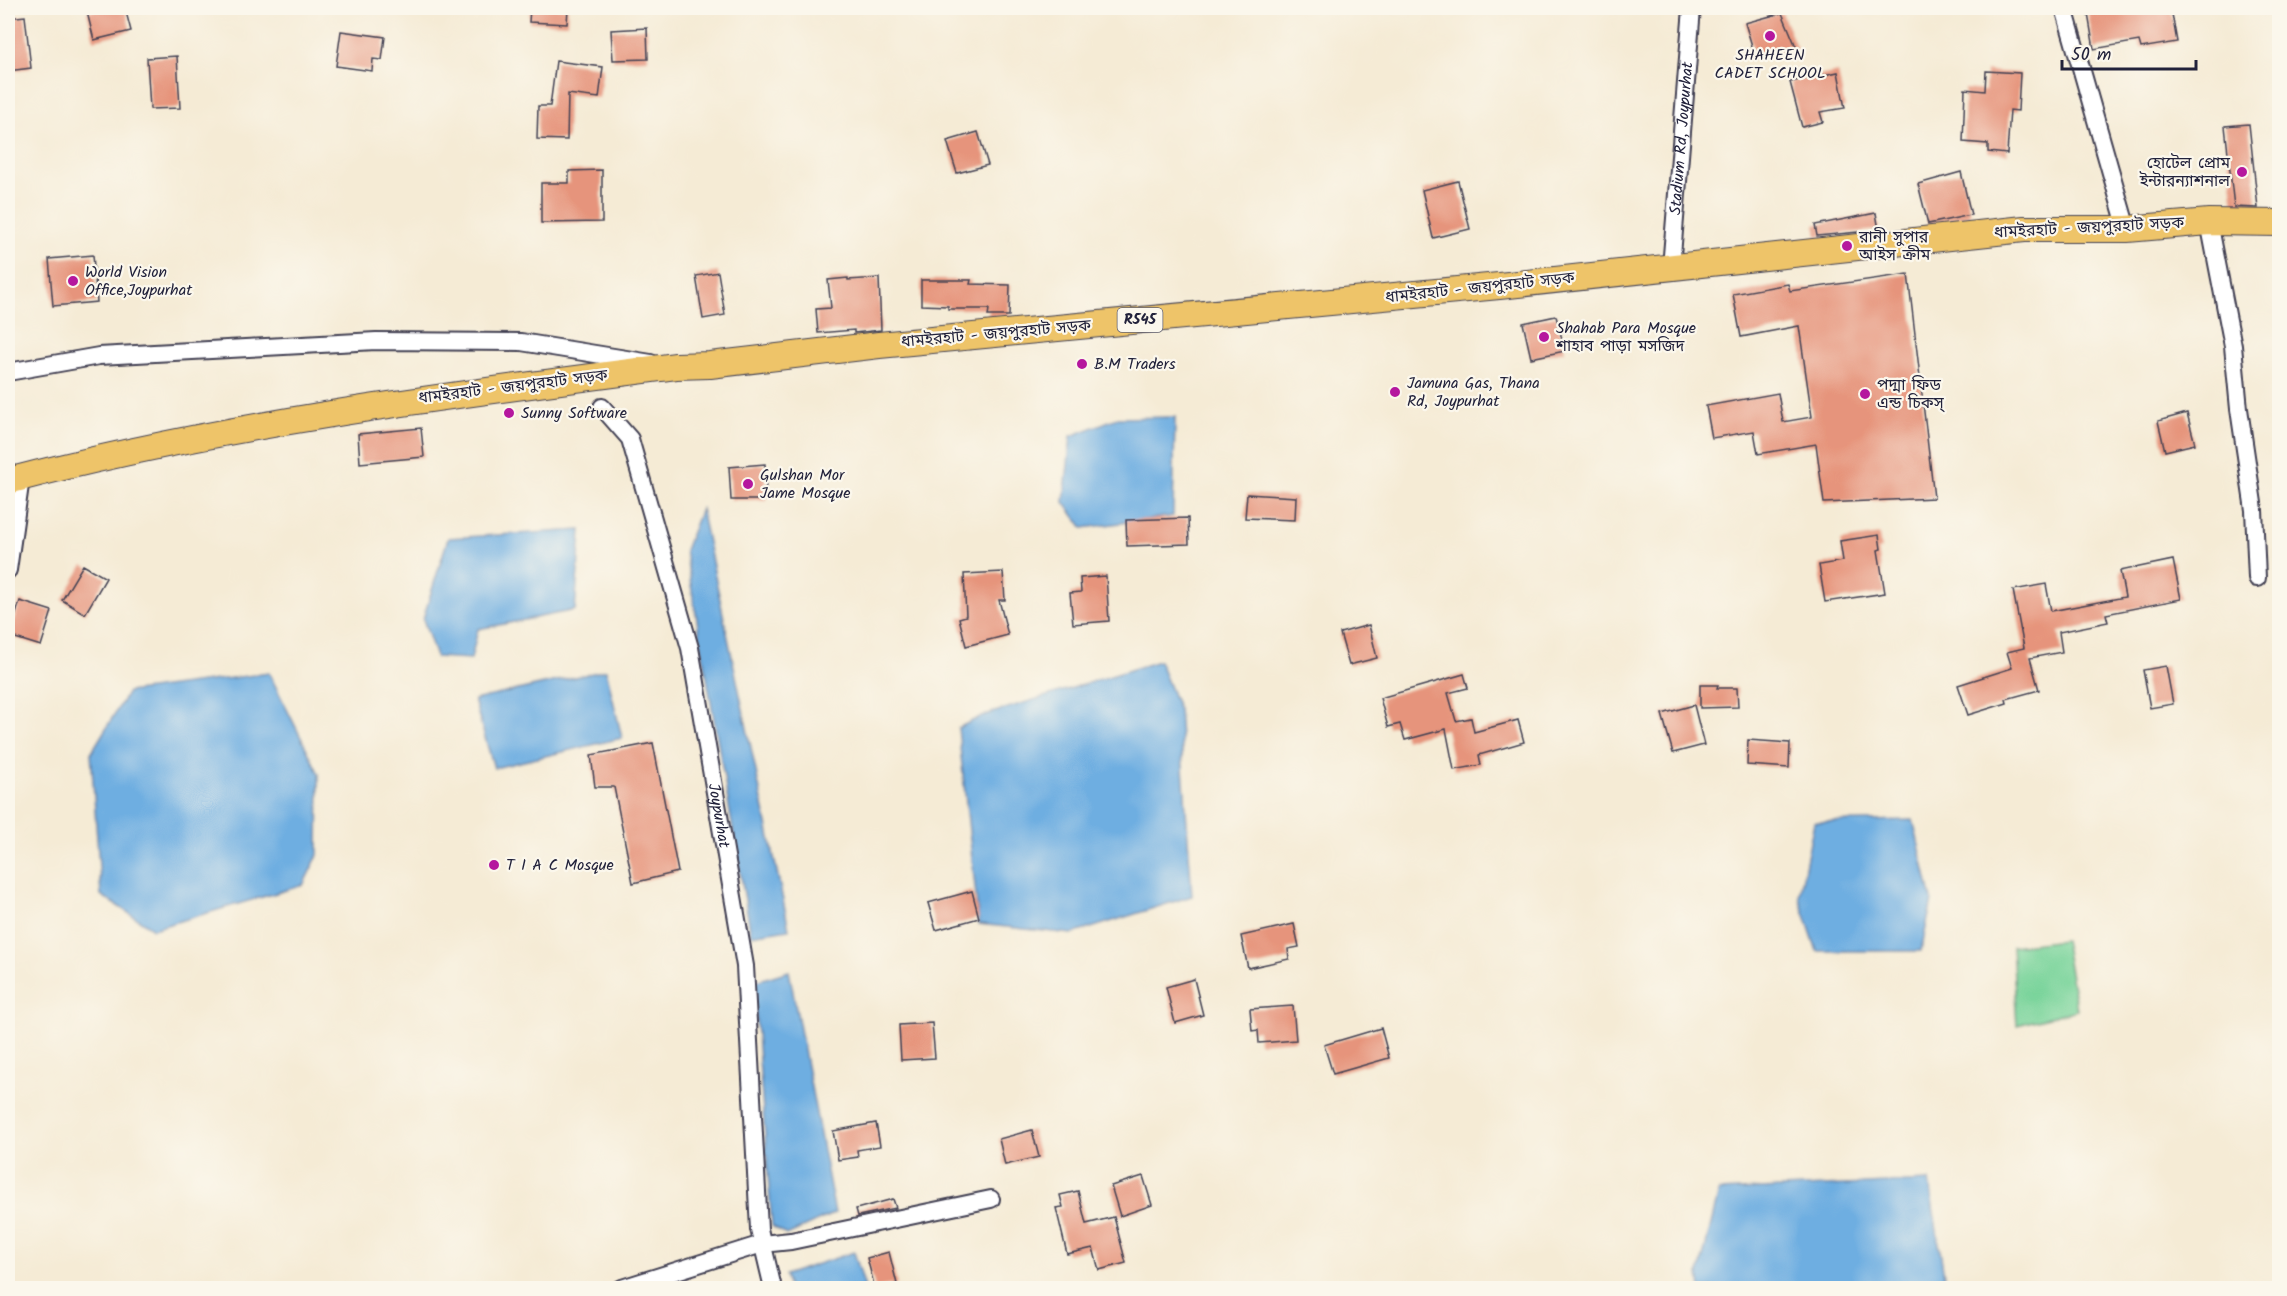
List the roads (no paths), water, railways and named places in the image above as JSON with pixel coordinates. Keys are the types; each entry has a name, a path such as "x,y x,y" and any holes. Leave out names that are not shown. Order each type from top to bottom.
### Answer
{"main road":[{"name":"ধামইরহাট - জয়পুরহাট সড়ক","path":"14,479 204,436 388,404 676,366 710,365 891,344 1671,268 2025,229 2127,229 2209,222 2280,223"}],"street":[{"name":"Stadium Rd, Joypurhat","path":"1671,268 1692,8"},
{"path":"2064,8 2127,229"},
{"path":"2209,222 2233,346 2239,409 2254,510 2257,578"},
{"path":"8,372 99,356 376,341 521,342 676,366"},
{"name":"Joypurhat","path":"602,407 630,439 690,648 745,966 762,1244 773,1288"},
{"path":"8,570 14,479"},
{"path":"622,1288 762,1244 791,1241 992,1199"}],"water":[{"path":"1175,417 1173,516 1083,528 1064,502 1071,436 1117,418"},
{"path":"701,509 789,929 751,935 685,550"},
{"path":"581,530 575,610 478,629 471,659 436,657 423,619 448,538"},
{"path":"1159,661 1179,710 1192,896 1072,934 979,924 958,728 982,716"},
{"path":"606,670 622,738 494,768 474,700"},
{"path":"269,673 319,774 318,855 303,885 153,929 101,895 91,753 128,692"},
{"path":"1913,820 1932,900 1921,951 1817,951 1799,897 1814,822"},
{"path":"789,971 835,1213 787,1235 772,1226 753,982"},
{"path":"1929,1181 1946,1288 1701,1288 1699,1274 1719,1191"},
{"path":"854,1252 865,1288 789,1288 785,1275"}],"place":[{"name":"SHAHEEN CADET SCHOOL","path":"1770,36"},
{"name":"হোটেল প্রোম ইন্টারন্যাশনাল","path":"2242,172"},
{"name":"রানী সুপার আইস ক্রীম","path":"1847,246"},
{"name":"World Vision Office,Joypurhat","path":"73,281"},
{"name":"Shahab Para Mosque শাহাব পাড়া মসজিদ","path":"1544,337"},
{"name":"B.M Traders","path":"1082,364"},
{"name":"Jamuna Gas, Thana Rd, Joypurhat","path":"1395,392"},
{"name":"পদ্মা ফিড এন্ড চিকস্‌","path":"1865,394"},
{"name":"Sunny Software","path":"509,413"},
{"name":"Gulshan Mor Jame Mosque","path":"748,484"},
{"name":"T I A C Mosque","path":"494,865"}]}
